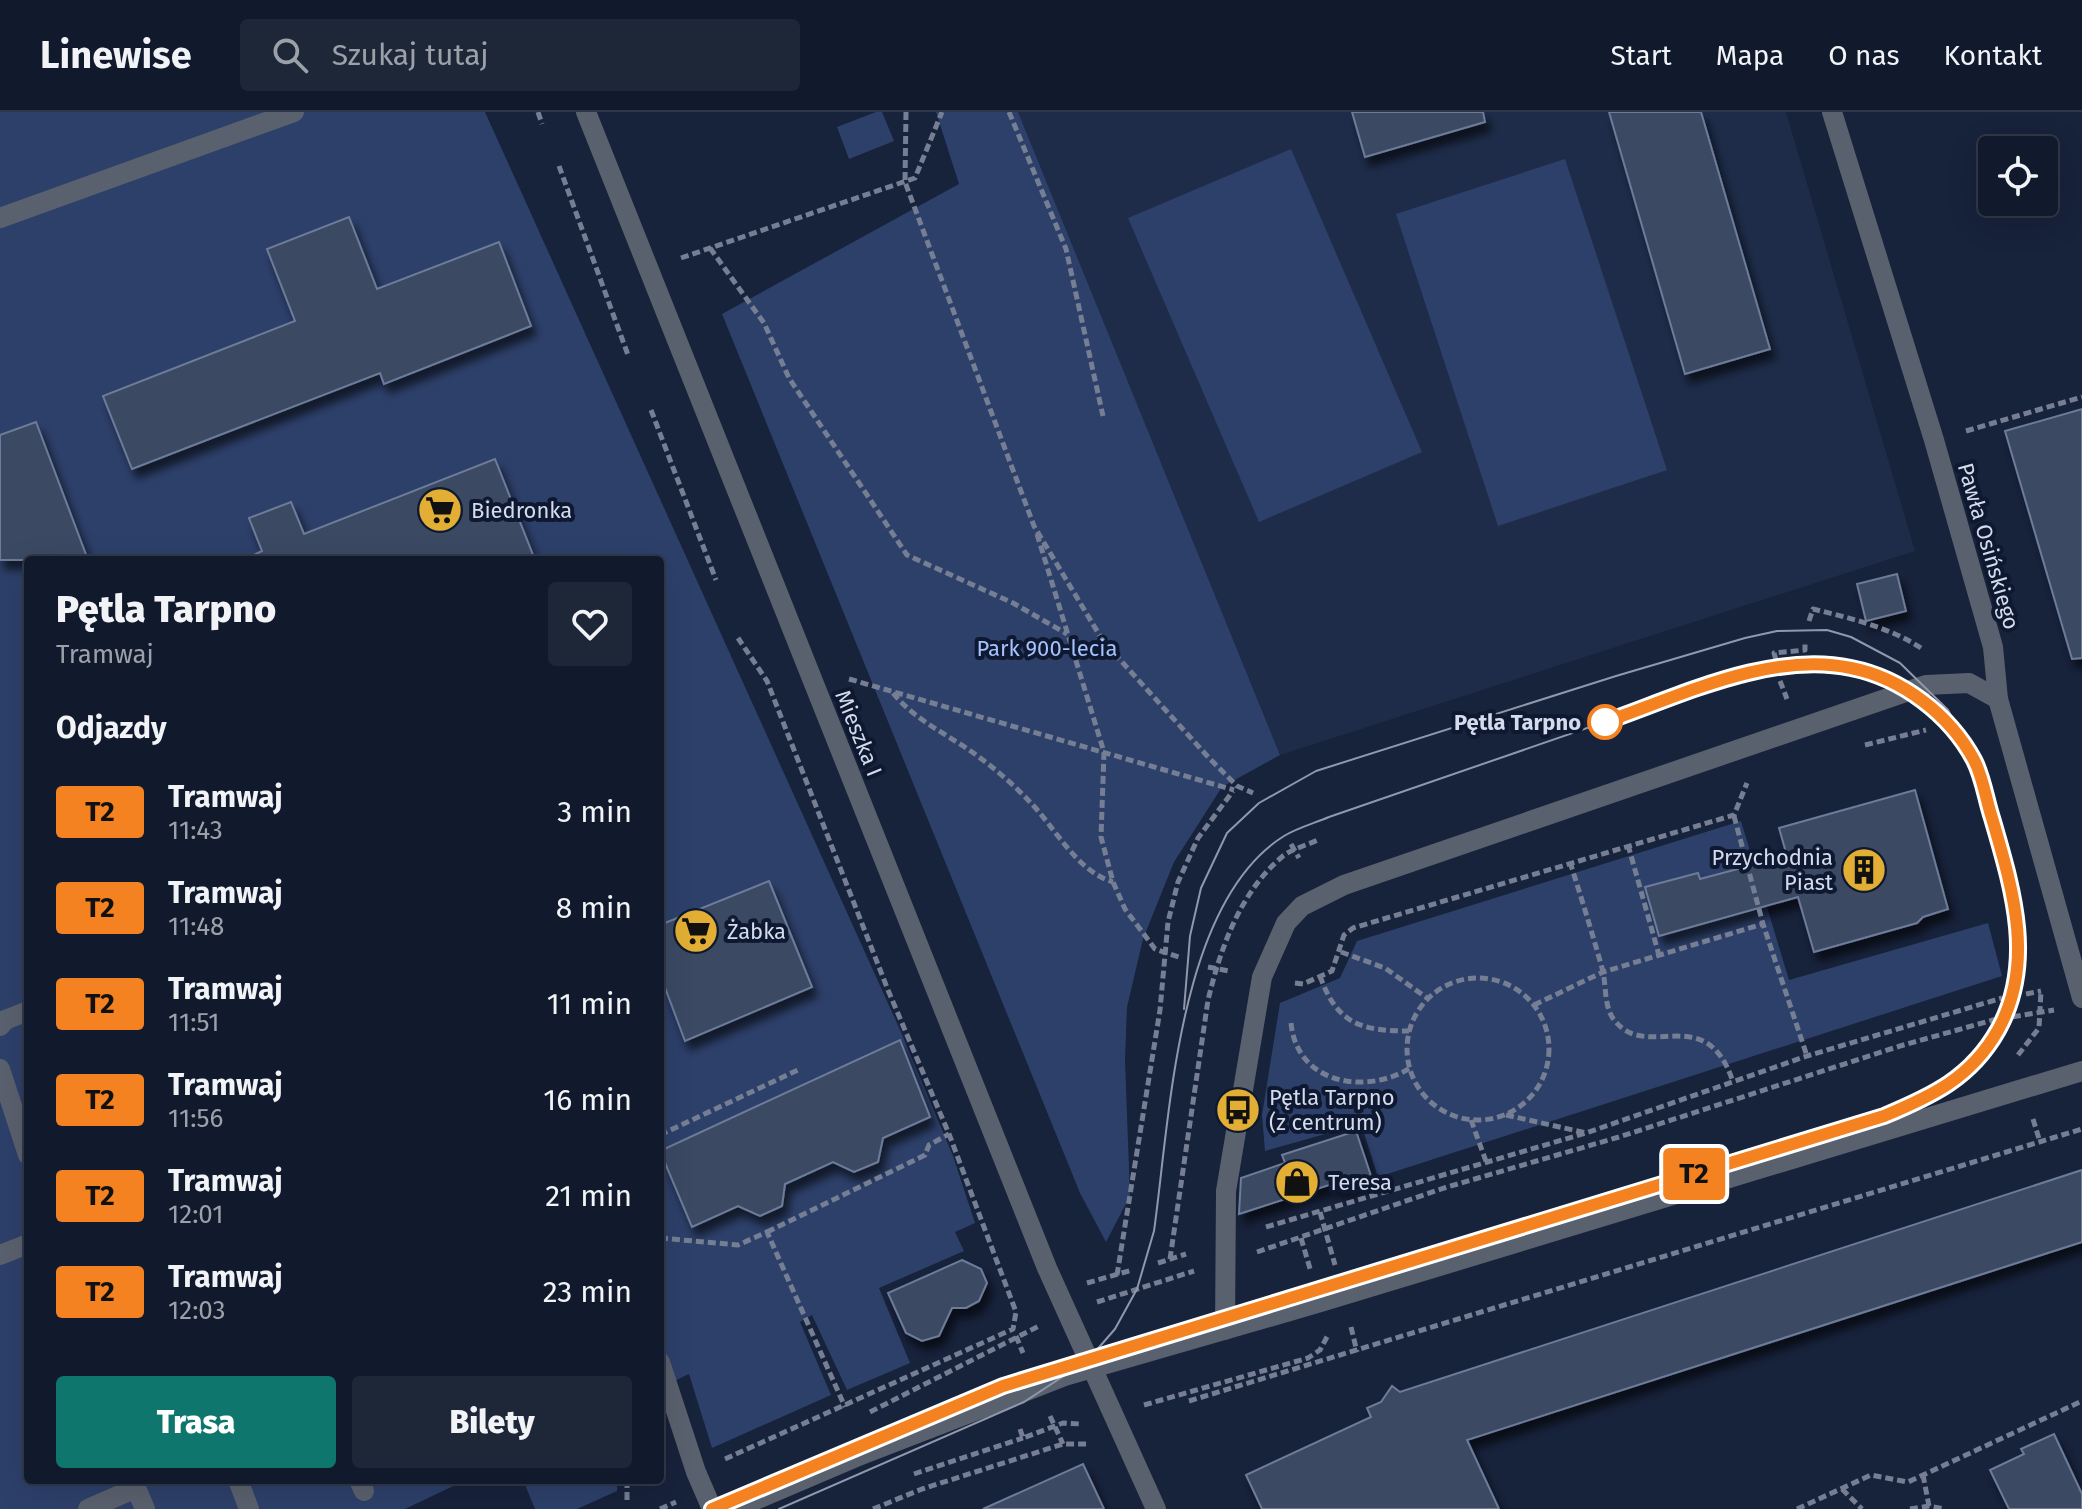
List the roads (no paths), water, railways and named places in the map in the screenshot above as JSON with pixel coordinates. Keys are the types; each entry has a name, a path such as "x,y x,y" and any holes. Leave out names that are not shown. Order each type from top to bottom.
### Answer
{"street":[{"path":"0,218 294,112"},
{"name":"Mieszka I","path":"586,112 1047,1268 1156,1509"},
{"name":"Pawła Osińskiego","path":"1832,112 1934,440 1993,647 1998,699 2082,998"},
{"path":"1225,1330 1226,1191 1247,1050 1262,977 1286,923 1302,906 1344,885 1926,685 1969,683 1998,699"},
{"path":"0,1026 5,1020 24,1013"},
{"path":"0,1069 24,1143"},
{"path":"734,1509 996,1401 1092,1369 2082,1071"},
{"path":"0,1255 24,1246"},
{"path":"664,1374 696,1472 712,1509"},
{"path":"88,1509 134,1484 145,1509"},
{"path":"240,1484 249,1509"}],"tram line":[{"path":"713,1509 1003,1386 1884,1116 1943,1091 1977,1060 1998,1030 2008,1004 2020,941 2008,873 1974,761 1948,710 1900,663 1851,637 1827,630 1777,631 1616,676 1316,771 1259,803 1227,833 1201,888 1190,936 1184,1009"},
{"name":"T2","path":"712,1509 1003,1386 1201,1328 1884,1116 1943,1091 1977,1060 1998,1030 2008,1004 2020,941 2008,873 1974,761 1934,709 1875,675 1850,667 1787,667 1738,676 1605,722"},
{"path":"779,1509 1024,1402 1088,1360 1115,1329 1137,1289 1154,1231 1174,1074 1200,961 1221,910 1248,868 1284,836 1329,817 1738,676 1793,668 1848,669 1899,684 1922,699 1942,720"}],"place":[{"name":"Biedronka","path":"440,510"},
{"name":"Pętla Tarpno","path":"1605,722"},
{"name":"Przychodnia Piast","path":"1864,870"},
{"name":"Żabka","path":"696,931"},
{"name":"Pętla Tarpno (z centrum)","path":"1238,1110"},
{"name":"Teresa","path":"1297,1182"}],"park label":[{"name":"Park 900-lecia","path":"1047,648"}]}
